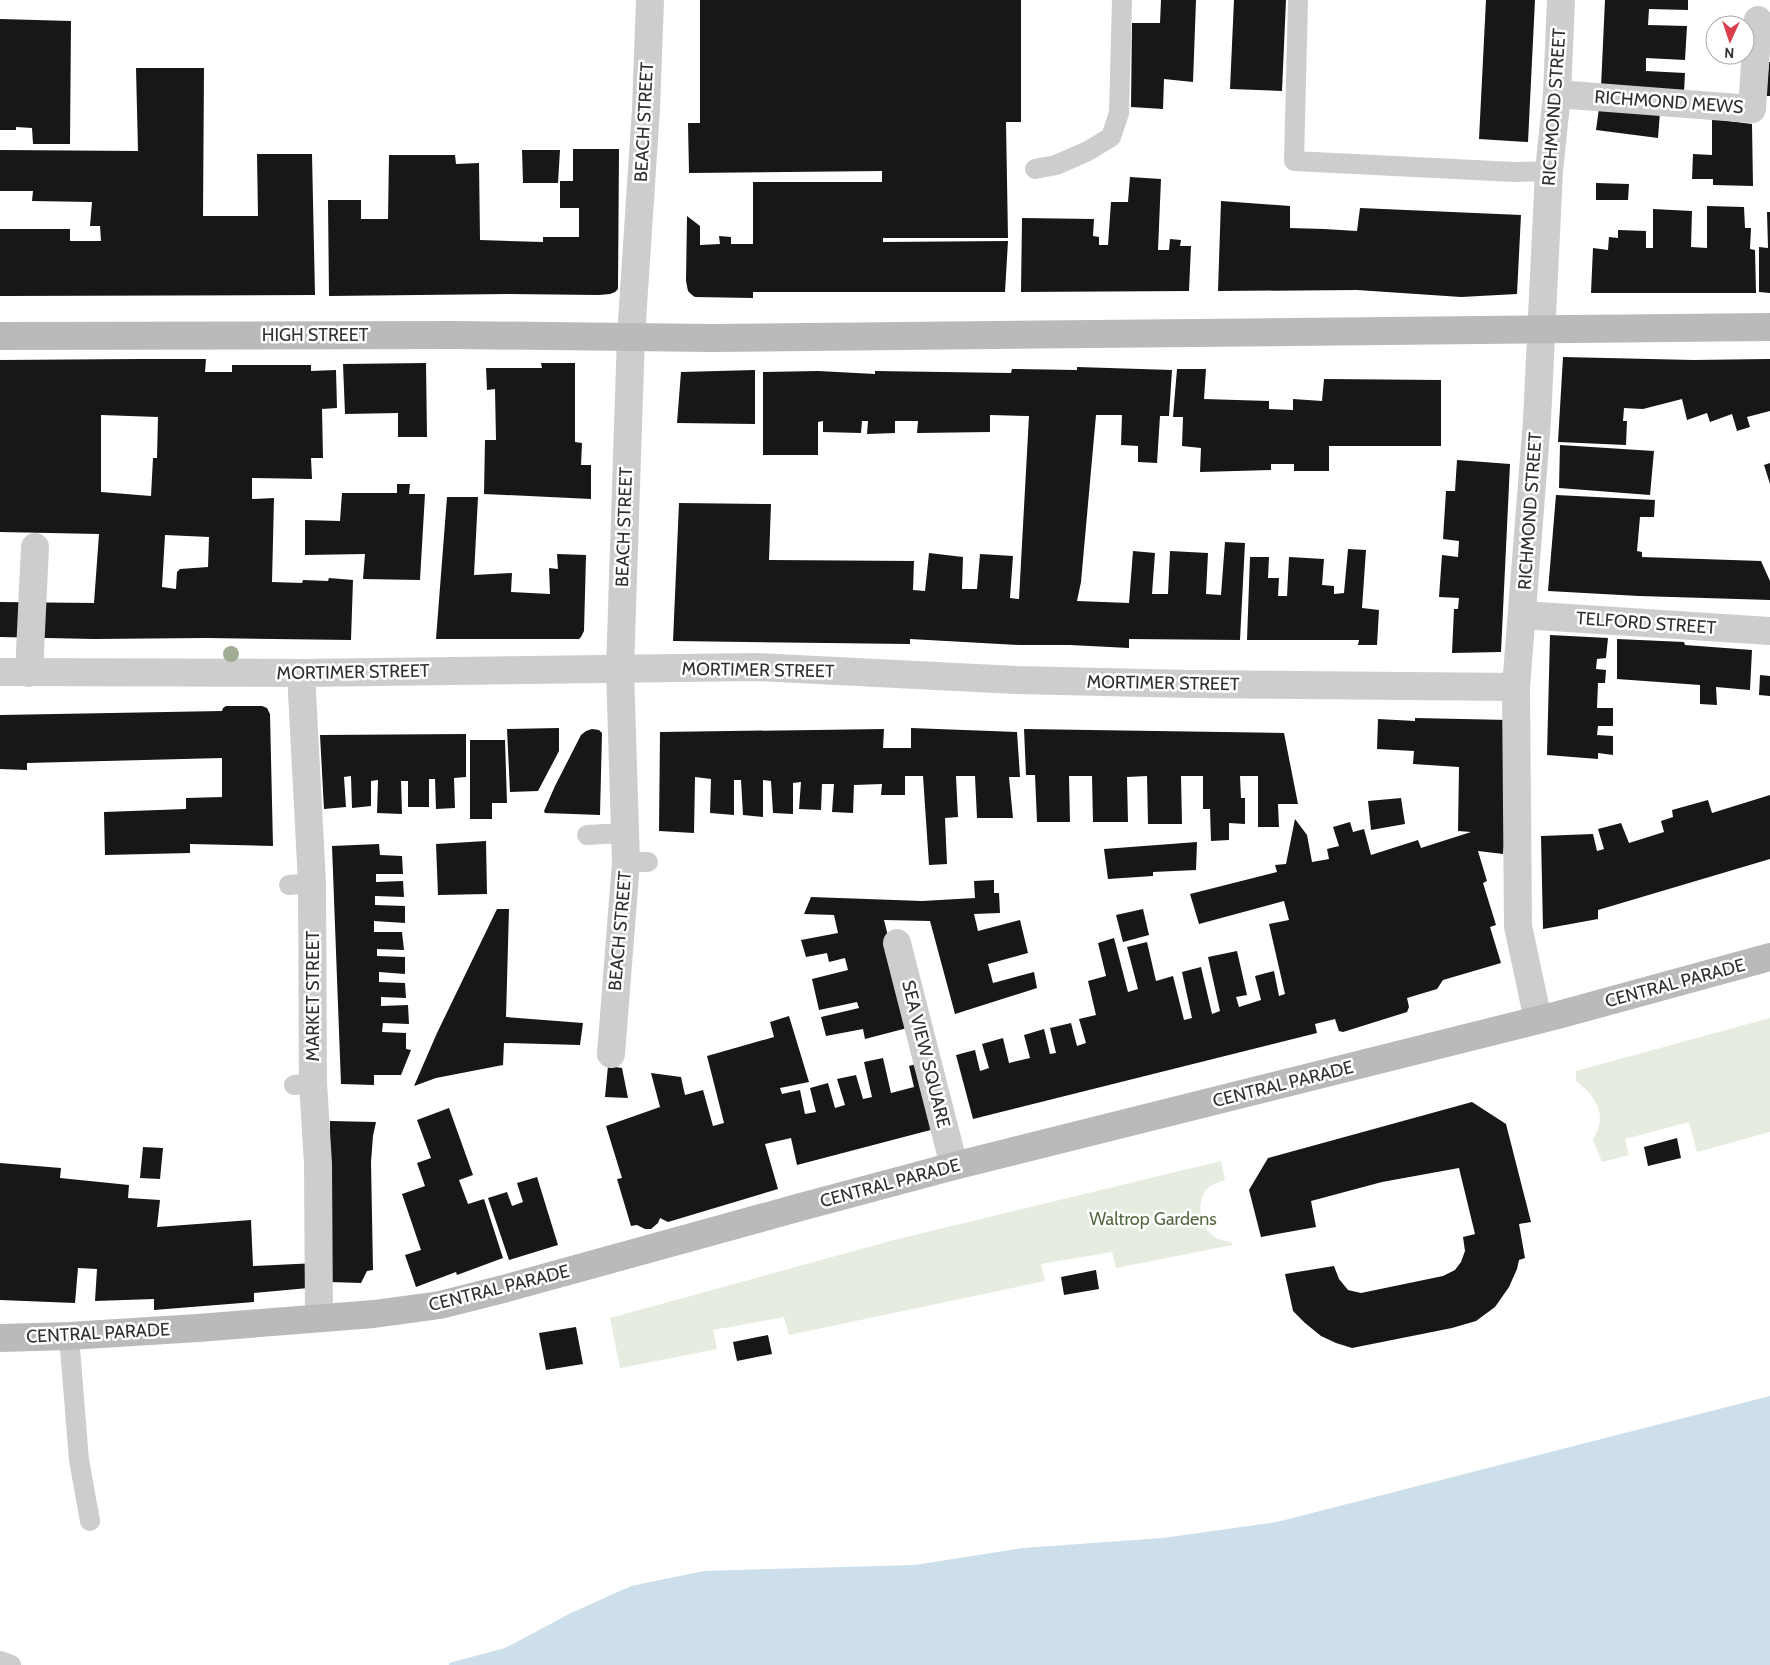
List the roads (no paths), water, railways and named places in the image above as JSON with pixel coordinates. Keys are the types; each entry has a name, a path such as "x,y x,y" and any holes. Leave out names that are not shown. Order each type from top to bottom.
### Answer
{"street":[{"name":"BEACH STREET","path":"611,1054 637,862 624,833 620,669 631,336 646,109 650,0"},
{"name":"RICHMOND STREET","path":"1538,1020 1518,926 1516,687 1537,420 1549,172 1557,94 1561,0"},
{"name":"RICHMOND MEWS","path":"1557,94 1752,109 1758,20"},
{"name":"HIGH STREET","path":"0,336 465,335 712,338 1770,327"},
{"path":"29,673 35,547"},
{"name":"TELFORD STREET","path":"1522,615 1770,630"},
{"name":"MORTIMER STREET","path":"0,672 301,673 756,667 1016,680 1516,687"},
{"name":"MARKET STREET","path":"301,673 303,1084 318,1164 319,1318"},
{"name":"SEA VIEW SQUARE","path":"897,943 954,1166"},
{"name":"CENTRAL PARADE","path":"0,1338 69,1336 374,1314 440,1305 954,1166 1538,1020 1770,957"}],"lane":[{"path":"1035,169 1056,165 1088,152 1111,137 1118,114 1122,0"},
{"path":"1298,0 1294,161 1514,172 1549,172"},
{"path":"587,835 624,833"},
{"path":"69,1336 79,1460 90,1522"},
{"path":"0,1661 11,1665"}],"water":[{"path":"1770,1396 1770,1665 449,1665 449,1663 505,1648 571,1613 631,1586 704,1571 915,1565 1023,1548 1163,1538 1277,1522"}],"park label":[{"name":"Waltrop Gardens","path":"1153,1219"}]}
